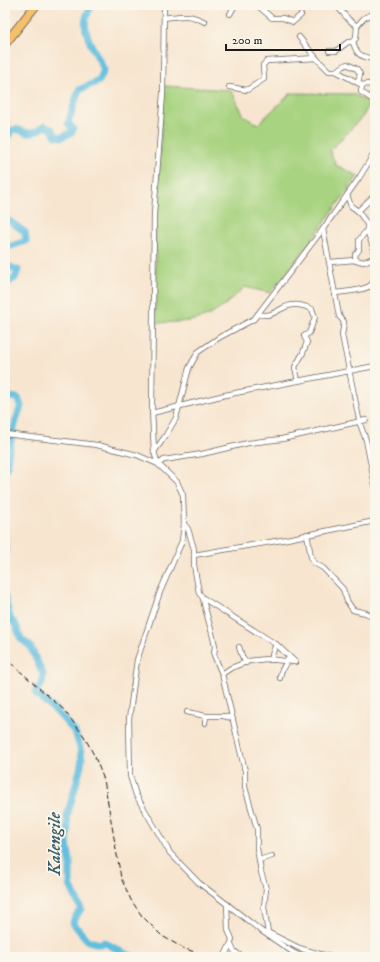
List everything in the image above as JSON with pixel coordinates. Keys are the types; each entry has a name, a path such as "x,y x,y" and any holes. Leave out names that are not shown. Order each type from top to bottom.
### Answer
{"highway":[{"path":"5,44 36,5"}],"street":[{"path":"158,464 154,452 152,413 154,214 163,93 164,5"},
{"path":"230,14 235,5"},
{"path":"257,5 272,18 283,18 293,22 301,15"},
{"path":"336,5 349,20 357,26"},
{"path":"375,13 364,18 357,26 356,38 353,42 355,50 359,56 375,60"},
{"path":"164,18 194,16 205,22"},
{"path":"299,37 329,71 336,71 360,84 368,84 375,87"},
{"path":"329,51 336,51 348,42 353,42"},
{"path":"229,87 247,90 264,79 263,65 267,61 316,58"},
{"path":"336,71 347,64 357,69 360,74 361,92 375,101"},
{"path":"154,452 176,418 189,368 198,352 220,337 254,319 323,229 375,152"},
{"path":"370,160 375,163"},
{"path":"347,195 351,206 358,211 367,224 367,230 375,253"},
{"path":"358,211 375,195"},
{"path":"323,229 339,316 344,322 342,335 349,371 360,421 366,440 375,485"},
{"path":"356,260 355,256 359,250 359,240 367,230"},
{"path":"330,262 356,260 364,262 375,257"},
{"path":"335,293 346,291 355,292 370,286 375,280"},
{"path":"370,286 375,291"},
{"path":"258,314 272,314 284,307 294,304 312,309 315,317 309,333 304,336 307,342 295,367 298,381"},
{"path":"152,413 225,395 375,366"},
{"path":"158,464 171,458 202,454 248,443 282,439 366,420"},
{"path":"10,435 97,445 137,455 158,464 177,482 183,495 184,524 182,541 160,592 137,660 129,720 130,776 136,795 170,853 199,883 260,930 302,957"},
{"path":"194,555 375,521"},
{"path":"184,524 191,540 199,593 203,598 276,644 288,658"},
{"path":"307,534 311,557 314,563 324,568 343,589 347,601 353,610 366,613 375,618"},
{"path":"203,598 214,642 214,655 222,674 245,771 245,787 257,829 257,848 266,889 264,907 268,933"},
{"path":"222,674 231,668 249,661 272,660 272,654 276,644"},
{"path":"239,647 246,663"},
{"path":"266,660 284,661 288,658"},
{"path":"280,678 281,672 288,658"},
{"path":"187,712 206,716 223,716 232,718"},
{"path":"205,723 206,716"},
{"path":"259,860 272,856"},
{"path":"224,957 231,945 232,939 228,930 227,904"},
{"path":"260,930 299,948 330,957"},
{"path":"231,945 234,951 242,957"}],"green space":[{"path":"164,86 231,90 244,116 258,124 291,93 352,94 370,102 363,116 330,151 336,165 358,176 308,245 270,293 245,287 225,305 208,316 190,321 155,323 156,213"}],"waterway":[{"name":"Kalengile","path":"5,138 9,135 11,130 17,129 25,133 32,133 44,126 52,129 56,136 62,137 72,132 73,129 68,123 79,90 99,81 104,70 88,38 86,29 85,21 93,5"},
{"name":"Kalengile","path":"5,218 25,232 26,241 5,248"},
{"name":"Kalengile","path":"5,265 18,270 15,278 5,285"},
{"name":"Kalengile","path":"5,307 8,310 5,316"},
{"name":"Kalengile","path":"5,398 18,398 21,406 15,424 5,471"},
{"name":"Kalengile","path":"5,547 5,553"},
{"name":"Kalengile","path":"5,598 10,618 16,625 21,639 30,646 43,674 42,684 36,690 36,694 56,711 75,732 80,747 82,759 80,770 67,816 70,885 81,909 73,923 88,941 101,944 103,942 134,957"}],"railway":[{"path":"5,658 63,709 84,736 95,757 104,780 121,878 131,900 142,916 162,936 185,949 211,957"}]}
